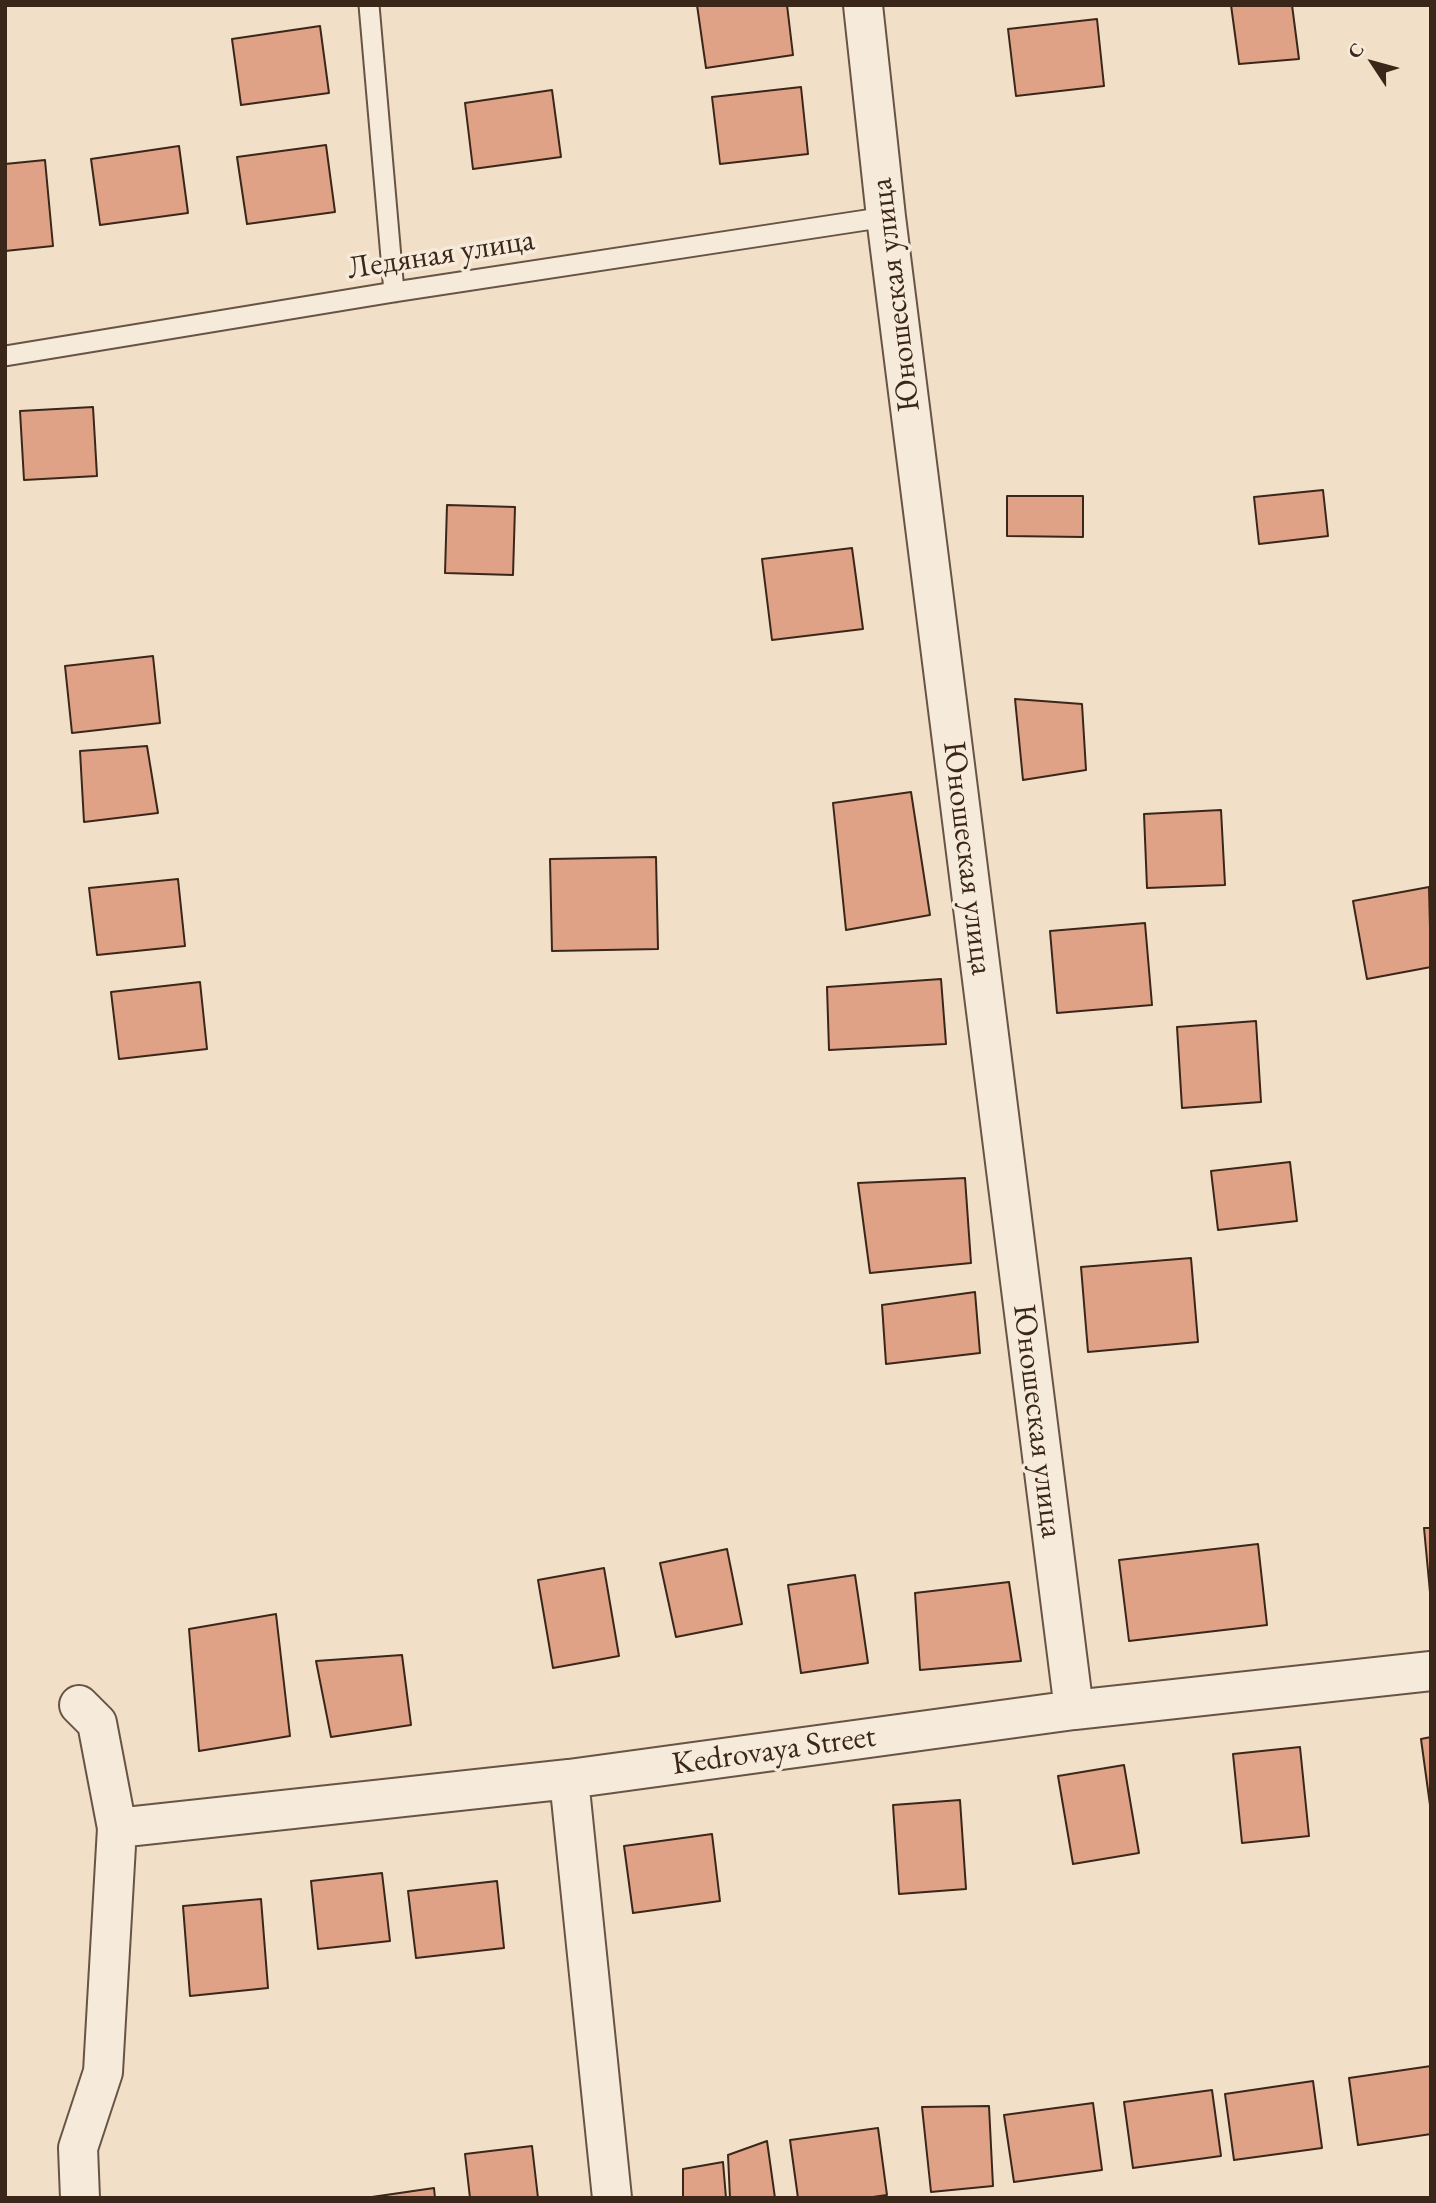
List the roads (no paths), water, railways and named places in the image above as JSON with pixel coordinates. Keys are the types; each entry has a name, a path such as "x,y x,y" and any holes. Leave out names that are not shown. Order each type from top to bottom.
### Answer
{"street":[{"name":"Юношеская улица","path":"863,5 886,217 1074,1710"},
{"name":"Kedrovaya Street","path":"117,1828 569,1779 1074,1710 1431,1671"},
{"path":"79,1705 97,1723 117,1828 103,2072 78,2148 80,2198"},
{"path":"569,1779 612,2198"}],"lane":[{"path":"369,5 394,292"},
{"name":"Ледяная улица","path":"5,356 394,292 886,217"}]}
